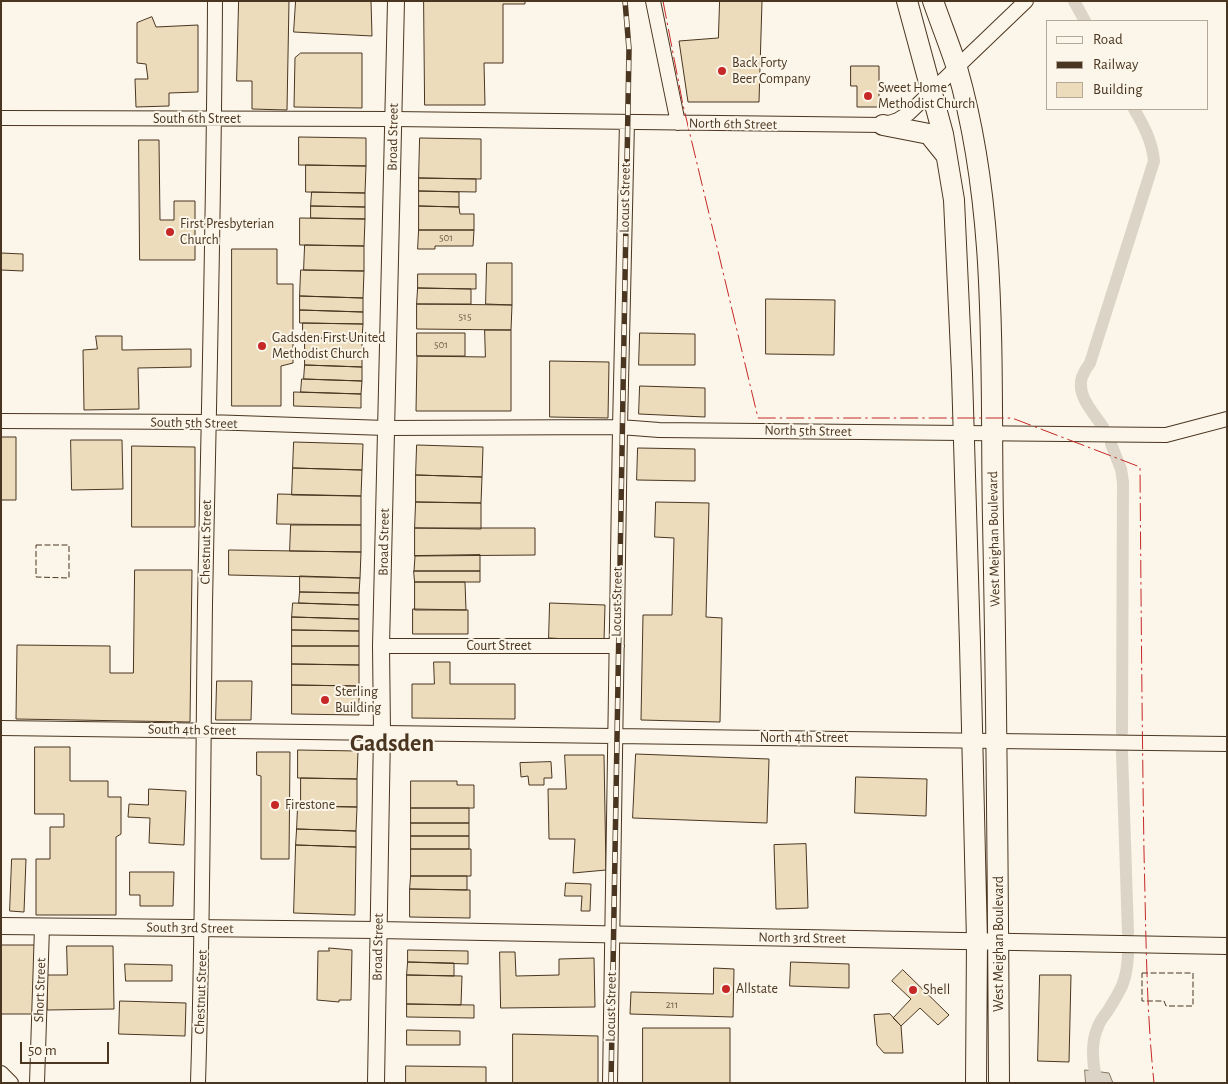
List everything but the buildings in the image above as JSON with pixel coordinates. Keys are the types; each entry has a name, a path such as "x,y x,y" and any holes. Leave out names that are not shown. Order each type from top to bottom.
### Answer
{"highway":[{"name":"West Meighan Boulevard","path":"907,1 943,134 954,210 964,433 972,739 977,941 976,1083"},
{"name":"West Meighan Boulevard","path":"934,1 957,68 971,134 985,228 988,274 993,434 998,740 999,1083"},
{"path":"884,125 929,134 947,157"}],"main road":[{"name":"Broad Street","path":"376,1083 382,732 381,646 396,1"},
{"name":"South 3rd Street","path":"1,926 378,930"},
{"name":"North 3rd Street","path":"378,930 1227,946"}],"street":[{"name":"Chestnut Street","path":"198,1083 202,928 208,422 215,120 215,1"},
{"path":"653,1 678,123"},
{"name":"North 6th Street","path":"393,119 884,125 898,120 909,113 1026,1"},
{"name":"South 6th Street","path":"1,118 393,119"},
{"name":"Locust Street","path":"610,1083 620,427 627,122"},
{"name":"North 5th Street","path":"386,428 620,427 659,430 1166,435 1227,419"},
{"name":"South 5th Street","path":"1,421 208,422 386,428"},
{"name":"Court Street","path":"381,646 617,646"},
{"name":"South 4th Street","path":"1,728 382,732"},
{"name":"North 4th Street","path":"382,732 1227,744"},
{"name":"Short Street","path":"37,1083 42,927"},
{"path":"1,1073 11,1083"}],"shaded area":[{"path":"1085,1070 1109,1073 1113,1083 1086,1083"}],"waterway":[{"path":"1074,1 1084,20"},
{"path":"1103,427 1087,404 1081,391 1081,384 1083,375 1090,363 1154,161 1147,134 1135,110"},
{"path":"1111,444 1121,469 1123,482 1122,732"},
{"path":"1122,752 1128,933"},
{"path":"1097,1083 1094,1070 1093,1042 1100,1022 1122,985 1128,954"}],"railway":[{"path":"611,1083 629,49 625,1"}],"fence":[{"path":"36,545 69,545 69,578 36,577 36,545"},
{"path":"1142,973 1193,973 1193,1006 1166,1006 1164,1001 1142,1001 1142,973"}],"power":[{"path":"663,1 683,105 758,418 1012,418 1140,467 1144,852 1149,1025 1154,1083"}],"place":[{"name":"Back Forty Beer Company","path":"722,71"},
{"name":"Sweet Home Methodist Church","path":"868,96"},
{"name":"First Presbyterian Church","path":"170,232"},
{"name":"Gadsden First United Methodist Church","path":"262,346"},
{"name":"Sterling Building","path":"325,700"},
{"name":"Firestone","path":"275,805"},
{"name":"Allstate","path":"726,989"},
{"name":"Shell","path":"913,990"}],"district":[{"name":"Gadsden","path":"392,744"}]}
